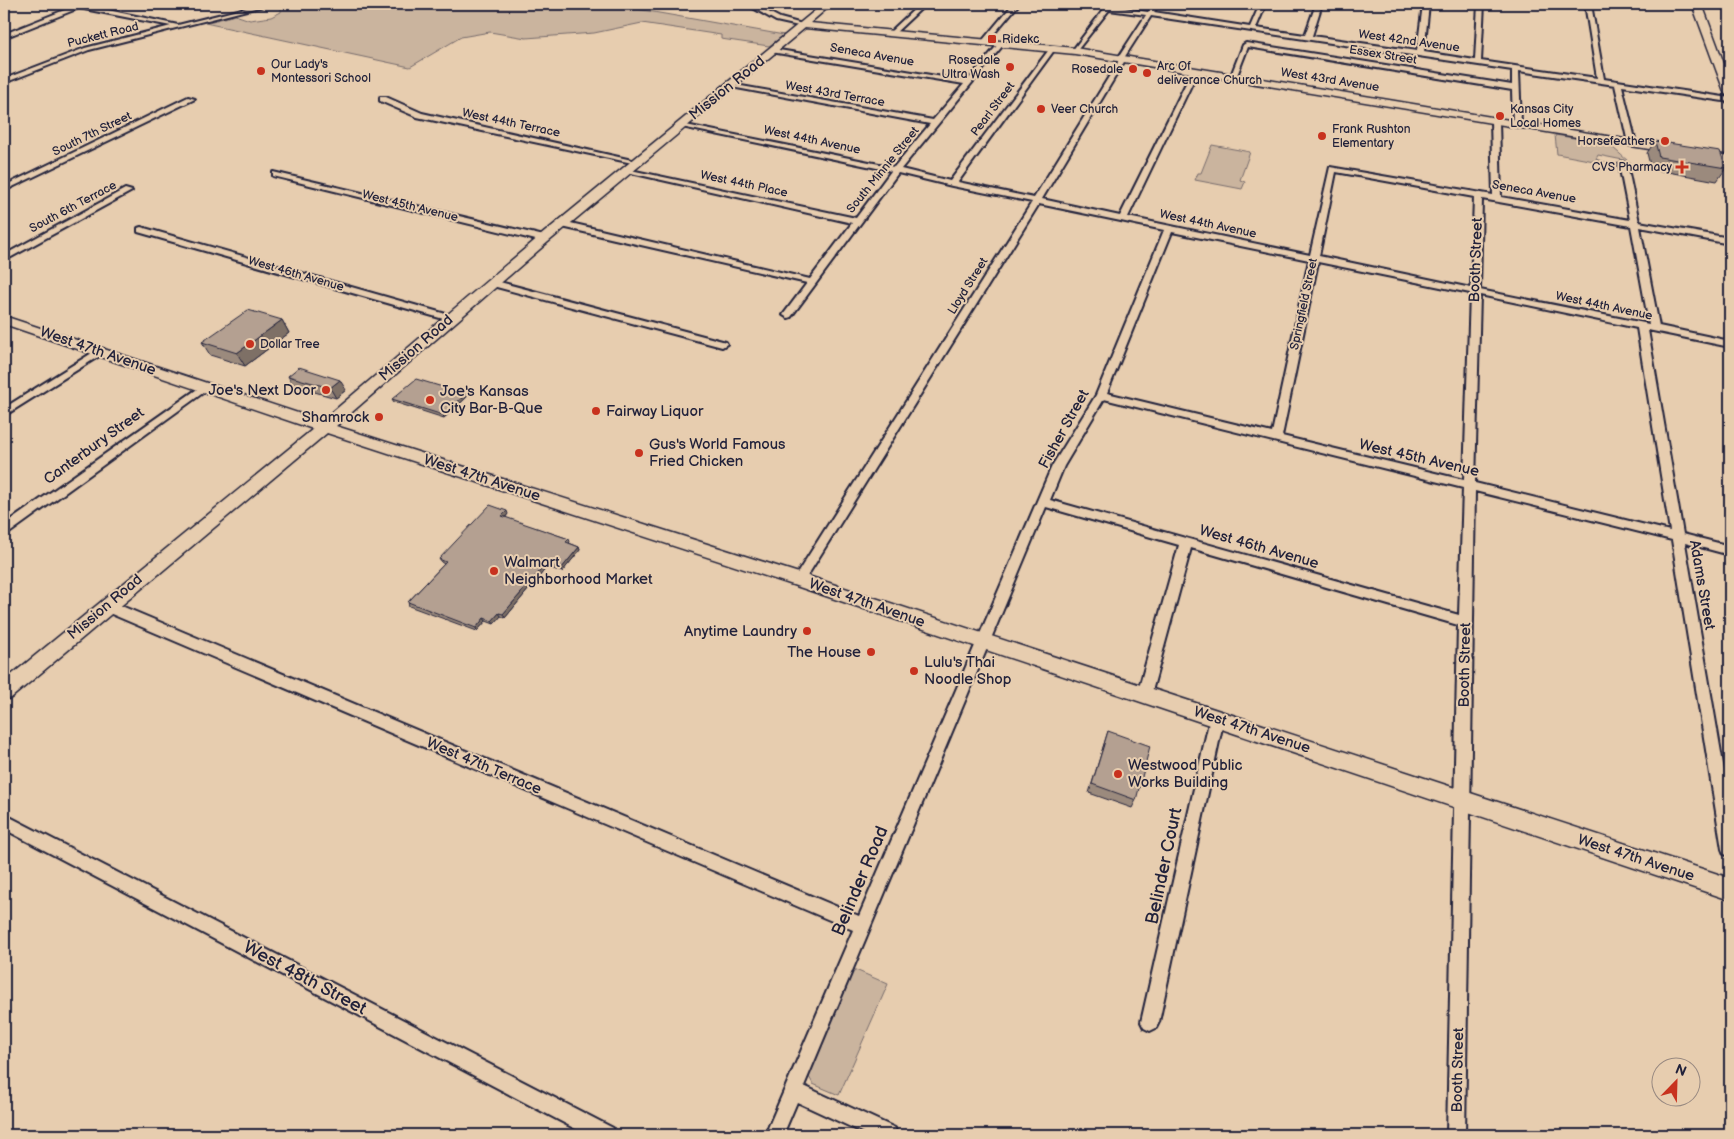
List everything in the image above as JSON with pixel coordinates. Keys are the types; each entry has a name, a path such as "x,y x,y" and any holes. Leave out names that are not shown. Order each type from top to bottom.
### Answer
{"main road":[{"path":"1697,4 1730,94"}],"street":[{"path":"66,4 83,5 180,26"},
{"name":"Puckett Road","path":"4,81 57,58 87,49 268,4"},
{"name":"West 43rd Avenue","path":"749,4 778,20 803,25 1075,51 1730,159"},
{"name":"Mission Road","path":"4,692 325,427 544,238 828,4"},
{"path":"892,33 923,4"},
{"path":"985,41 1016,4"},
{"name":"West 42nd Avenue","path":"1084,4 1730,100"},
{"name":"Lloyd Street","path":"799,580 1036,202 1121,62 1121,58 1156,4"},
{"path":"1252,29 1263,4"},
{"path":"1308,37 1319,4"},
{"path":"1420,54 1426,4"},
{"path":"1478,62 1481,4"},
{"path":"1588,4 1601,80"},
{"path":"4,36 83,5"},
{"path":"1075,51 1108,7"},
{"name":"South Minnie Street","path":"788,315 897,170 1002,43"},
{"name":"Essex Street","path":"1233,78 1246,45 1516,88"},
{"name":"Pearl Street","path":"952,184 1053,48"},
{"name":"Seneca Avenue","path":"773,50 968,84"},
{"path":"1515,68 1517,124"},
{"path":"1124,219 1195,71"},
{"path":"1618,83 1632,144"},
{"name":"West 43rd Terrace","path":"730,86 936,123"},
{"name":"South 7th Street","path":"4,190 191,99"},
{"name":"West 44th Terrace","path":"383,99 420,114 637,162"},
{"name":"Booth Street","path":"1495,121 1497,198"},
{"name":"West 44th Avenue","path":"681,126 897,170 911,175 1036,202 1730,344"},
{"path":"1623,164 1655,329"},
{"name":"Seneca Avenue","path":"1333,168 1730,241"},
{"name":"Springfield Street","path":"1276,439 1333,168"},
{"name":"West 44th Place","path":"626,171 857,221"},
{"name":"West 45th Avenue","path":"276,174 544,238"},
{"name":"South 6th Terrace","path":"4,258 128,191"},
{"name":"Booth Street","path":"1456,1135 1465,622 1478,195"},
{"path":"562,224 813,282"},
{"name":"Fisher Street","path":"983,642 1058,466 1101,395 1169,228"},
{"name":"West 46th Avenue","path":"141,230 450,318"},
{"path":"492,283 722,344"},
{"name":"West 47th Avenue","path":"4,320 100,351 203,388 799,580 1730,889"},
{"name":"Adams Street","path":"1642,326 1730,849"},
{"path":"4,413 100,351"},
{"name":"Canterbury Street","path":"4,531 203,388"},
{"name":"West 45th Avenue","path":"1101,395 1730,550"},
{"name":"West 46th Avenue","path":"1043,502 1465,622"},
{"path":"1144,695 1186,543"},
{"name":"West 47th Terrace","path":"107,606 862,926"},
{"name":"Belinder Road","path":"774,1135 983,642"},
{"name":"Belinder Court","path":"1150,1022 1217,718"},
{"name":"West 48th Street","path":"4,821 606,1135"},
{"path":"793,1090 888,1135"}],"shaded area":[{"path":"274,4 608,4 784,35 769,46 721,39 721,35 642,23 594,33 526,38 490,32 461,37 410,67 205,23 235,15 250,20 271,17 281,12 281,8"},
{"path":"1555,135 1605,143 1631,163 1598,155 1596,159 1610,164 1557,154"},
{"path":"1212,145 1250,152 1240,180 1245,182 1242,189 1195,180 1198,173 1201,173"},
{"path":"851,968 888,984 839,1095 813,1084 808,1075"}],"building":[{"path":"1655,141 1720,151 1726,168 1659,157"},
{"path":"248,310 282,320 237,353 202,342"},
{"path":"299,367 340,380 330,388 288,376"},
{"name":"Joe's Kansas City Bar-B-Que","path":"416,379 466,394 443,415 392,399"},
{"name":"Walmart Neighborhood Market","path":"490,505 507,511 502,516 569,539 566,542 579,547 561,569 546,564 503,614 499,613 492,621 484,618 476,628 408,602 446,562 439,559"},
{"name":"Westwood Public Works Building","path":"1108,731 1150,746 1136,800 1092,784"}],"place":[{"name":"Ridekc","path":"992,39"},
{"name":"Rosedale Ultra Wash","path":"1010,67"},
{"name":"Rosedale","path":"1133,69"},
{"name":"Our Lady's Montessori School","path":"261,71"},
{"name":"Arc Of deliverance Church","path":"1147,73"},
{"name":"Veer Church","path":"1041,109"},
{"name":"Kansas City Local Homes","path":"1500,116"},
{"name":"Frank Rushton Elementary","path":"1322,136"},
{"name":"Horsefeathers","path":"1665,141"},
{"name":"CVS Pharmacy","path":"1682,167"},
{"name":"Dollar Tree","path":"250,344"},
{"name":"Joe's Next Door","path":"326,390"},
{"name":"Joe's Kansas City Bar-B-Que","path":"430,400"},
{"name":"Fairway Liquor","path":"596,411"},
{"name":"Shamrock","path":"379,417"},
{"name":"Gus's World Famous Fried Chicken","path":"639,453"},
{"name":"Walmart Neighborhood Market","path":"494,571"},
{"name":"Anytime Laundry","path":"807,631"},
{"name":"The House","path":"871,652"},
{"name":"Lulu's Thai Noodle Shop","path":"914,671"},
{"name":"Westwood Public Works Building","path":"1118,774"}]}
